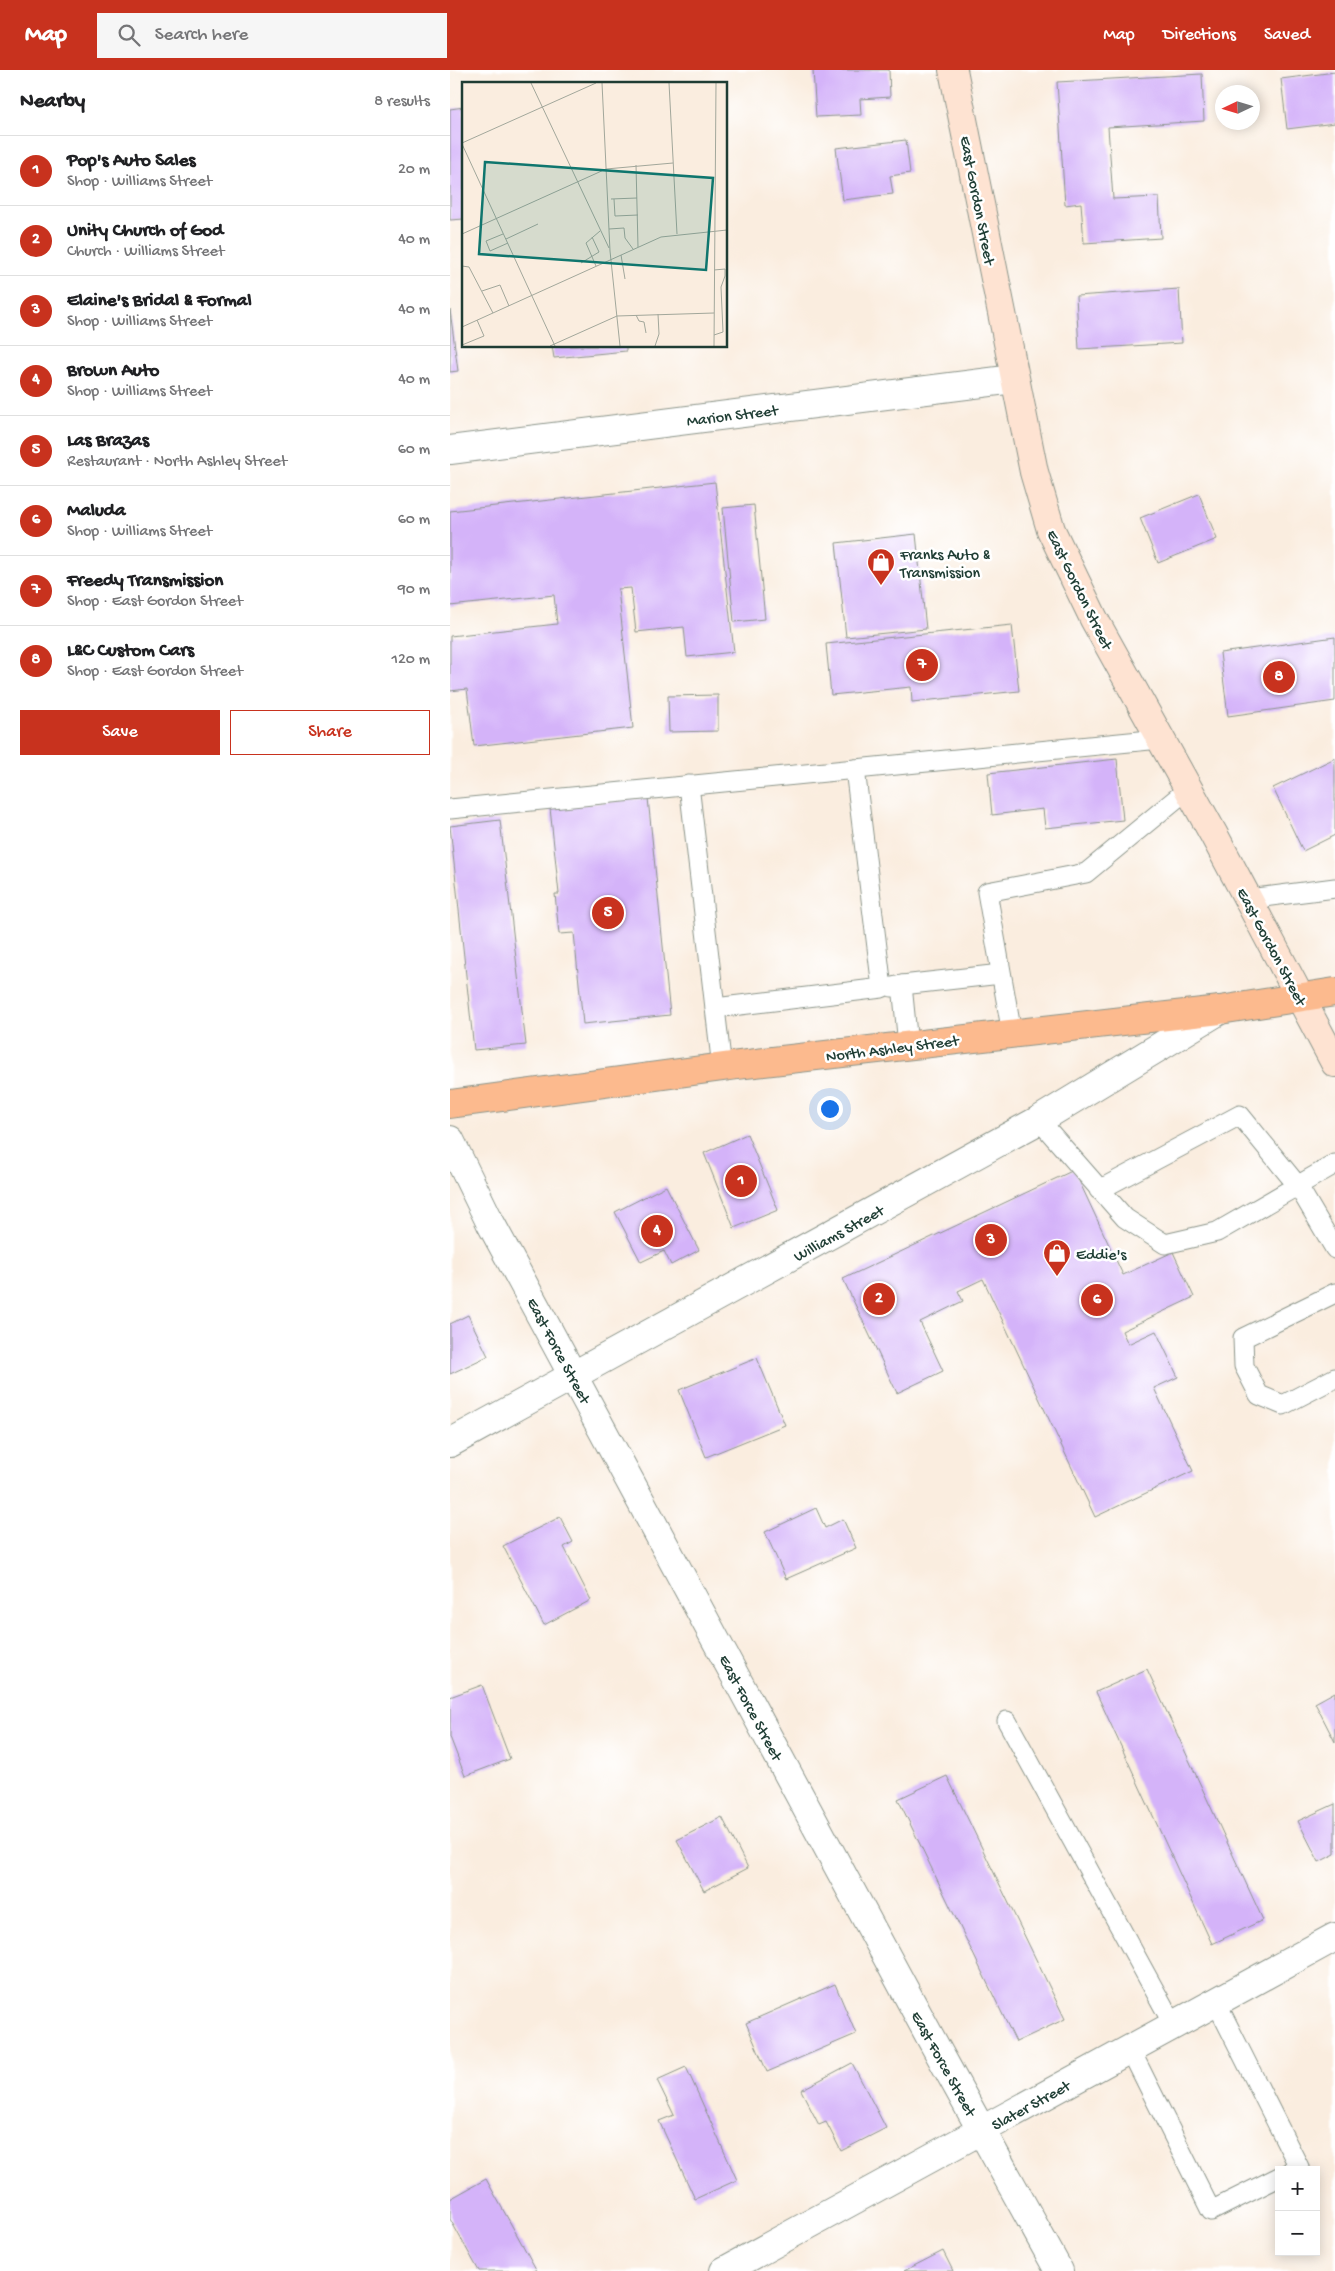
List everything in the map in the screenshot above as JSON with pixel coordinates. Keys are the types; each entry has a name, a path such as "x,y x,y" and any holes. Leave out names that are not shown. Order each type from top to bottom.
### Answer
{"main road":[{"name":"North Ashley Street","path":"450,1104 908,1045 1220,1010 1335,992"}],"street":[{"name":"East Gordon Street","path":"953,70 1034,472 1051,530 1094,619 1248,899 1335,1063"},
{"name":"Marion Street","path":"450,450 1014,378"},
{"name":"Williams Street","path":"450,1443 575,1377 1039,1120 1220,1010"},
{"name":"East Force Street","path":"450,1140 490,1222 924,2026 1059,2271"},
{"name":"Slater Street","path":"724,2271 1335,1937"}],"lane":[{"path":"450,809 1160,739"},
{"path":"855,769 882,988"},
{"path":"689,785 722,1068"},
{"path":"1012,1034 987,892 1086,873 1188,789"},
{"path":"1248,899 1335,888"},
{"path":"715,1008 1001,974"},
{"path":"902,985 908,1045"},
{"path":"1099,1190 1240,1116 1298,1186 1335,1249"},
{"path":"1039,1120 1125,1218 1165,1244 1217,1232 1335,1164"},
{"path":"1335,1293 1244,1338 1244,1366 1259,1395 1284,1405 1335,1378"},
{"path":"1007,1722 1173,2024"},
{"path":"1216,2002 1298,2166"},
{"path":"1130,2049 1211,2210 1275,2179"}],"building":[{"path":"813,70 889,70 890,97 860,99 861,115 816,117"},
{"path":"1335,72 1335,123 1287,129 1281,79"},
{"path":"1202,74 1204,121 1108,127 1113,199 1159,197 1161,238 1084,243 1081,203 1065,205 1057,82"},
{"path":"462,107 462,219 450,220 450,109"},
{"path":"906,140 910,173 890,176 893,194 843,200 836,148"},
{"path":"1179,289 1182,343 1079,349 1076,296"},
{"path":"450,310 458,371 450,372"},
{"path":"552,348 626,348 626,351 554,358"},
{"path":"715,482 734,652 687,657 684,627 636,632 631,588 618,589 633,728 474,746 467,689 450,691 450,636 557,624 554,595 450,606 450,511"},
{"path":"1199,494 1217,539 1158,563 1140,518"},
{"path":"754,505 765,619 734,622 723,508"},
{"name":"Franks Auto & Transmission","path":"916,534 926,629 846,637 836,543"},
{"path":"1012,625 1019,691 912,702 911,687 831,695 826,644"},
{"path":"1335,637 1335,701 1228,716 1220,653"},
{"path":"718,695 718,731 669,732 668,696"},
{"path":"1335,758 1335,835 1303,851 1273,788"},
{"path":"1117,759 1123,820 1045,828 1043,809 992,815 988,773"},
{"path":"648,798 670,1015 583,1024 574,933 559,934 555,894 559,894 550,808"},
{"path":"500,820 526,1045 474,1050 450,826"},
{"path":"747,1134 778,1210 734,1228 704,1153"},
{"path":"1074,1170 1123,1275 1173,1252 1194,1297 1122,1331 1128,1344 1156,1331 1178,1377 1154,1388 1193,1471 1095,1517 983,1279 958,1291 963,1301 920,1322 943,1371 897,1393 843,1279"},
{"path":"666,1186 699,1250 671,1265 664,1251 641,1262 615,1212"},
{"path":"468,1315 488,1356 450,1374 450,1324"},
{"path":"757,1358 785,1425 706,1457 679,1390"},
{"path":"816,1508 825,1528 843,1519 856,1548 786,1579 765,1532"},
{"path":"560,1517 573,1542 564,1547 591,1600 544,1625 503,1546"},
{"path":"1147,1669 1263,1920 1212,1944 1096,1692"},
{"path":"482,1685 510,1759 465,1776 450,1737 450,1697"},
{"path":"1335,1692 1335,1742 1315,1703"},
{"path":"947,1776 1065,2019 1016,2042 898,1799"},
{"path":"1335,1804 1335,1854 1319,1862 1298,1821"},
{"path":"722,1817 748,1868 704,1891 677,1840"},
{"path":"835,1984 856,2034 767,2072 746,2023"},
{"path":"852,2063 886,2128 841,2151 826,2122 819,2125 801,2090"},
{"path":"686,2067 737,2180 695,2199 659,2121 674,2115 657,2080"},
{"path":"486,2179 537,2271 479,2271 450,2219 450,2199"},
{"path":"943,2251 953,2271 904,2271"}],"place":[{"name":"Franks Auto & Transmission","path":"881,586"},
{"name":"Freedy Transmission","path":"922,665"},
{"name":"L&C Custom Cars","path":"1279,677"},
{"name":"Las Brazas","path":"608,913"},
{"name":"Pop's Auto Sales","path":"741,1181"},
{"name":"Brown Auto","path":"657,1231"},
{"name":"Elaine's Bridal & Formal","path":"991,1240"},
{"name":"Eddie's","path":"1057,1277"},
{"name":"Unity Church of God","path":"879,1299"},
{"name":"Maluda","path":"1097,1300"}]}
